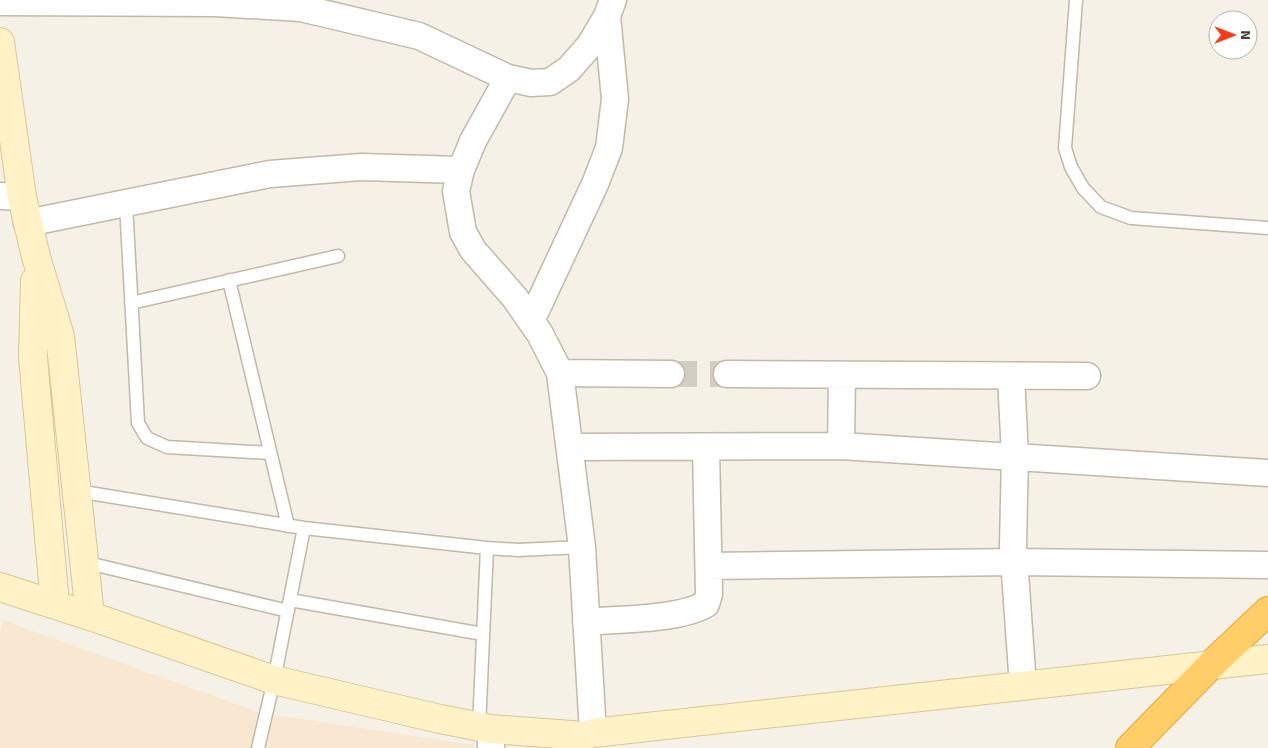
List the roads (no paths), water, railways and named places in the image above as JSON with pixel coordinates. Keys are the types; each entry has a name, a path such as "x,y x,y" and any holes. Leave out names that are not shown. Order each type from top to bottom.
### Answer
{"highway":[{"path":"1131,748 1210,666 1268,612"}],"main road":[{"path":"0,42 16,206 36,257 60,336 90,616"},
{"path":"36,257 33,358 55,604"},
{"path":"0,587 55,604 274,680 487,735 595,739 1024,686 1268,660"}],"street":[{"path":"0,2 215,3 301,8 419,36 508,78 531,83 550,82 569,69 585,51 610,8"},
{"path":"531,321 595,184 609,148 615,99 610,8"},
{"path":"508,78 473,141 461,170 456,191 463,232 473,250 515,298 540,334 560,372 582,547 595,739"},
{"path":"16,206 126,204 270,174 361,167 461,170"},
{"path":"560,372 671,374"},
{"path":"727,374 1087,376"},
{"path":"841,446 842,374"},
{"path":"1011,376 1015,456 1014,562 1024,686"},
{"path":"570,447 706,448 841,446 1268,473"},
{"path":"586,622 676,614 695,611 706,604 709,594 709,566 706,448"},
{"path":"709,566 1014,562 1268,565"}],"lane":[{"path":"1076,0 1065,148 1071,167 1082,188 1101,207 1131,218 1268,228"},
{"path":"126,204 138,423 147,438 167,447 270,453"},
{"path":"131,303 338,256"},
{"path":"230,280 288,526"},
{"path":"77,491 304,528 487,548 518,550 582,547"},
{"path":"258,748 274,680 304,528"},
{"path":"487,548 483,634 487,735"},
{"path":"84,562 289,606 483,634"}],"tunnel":[{"path":"671,374 727,374"}]}
